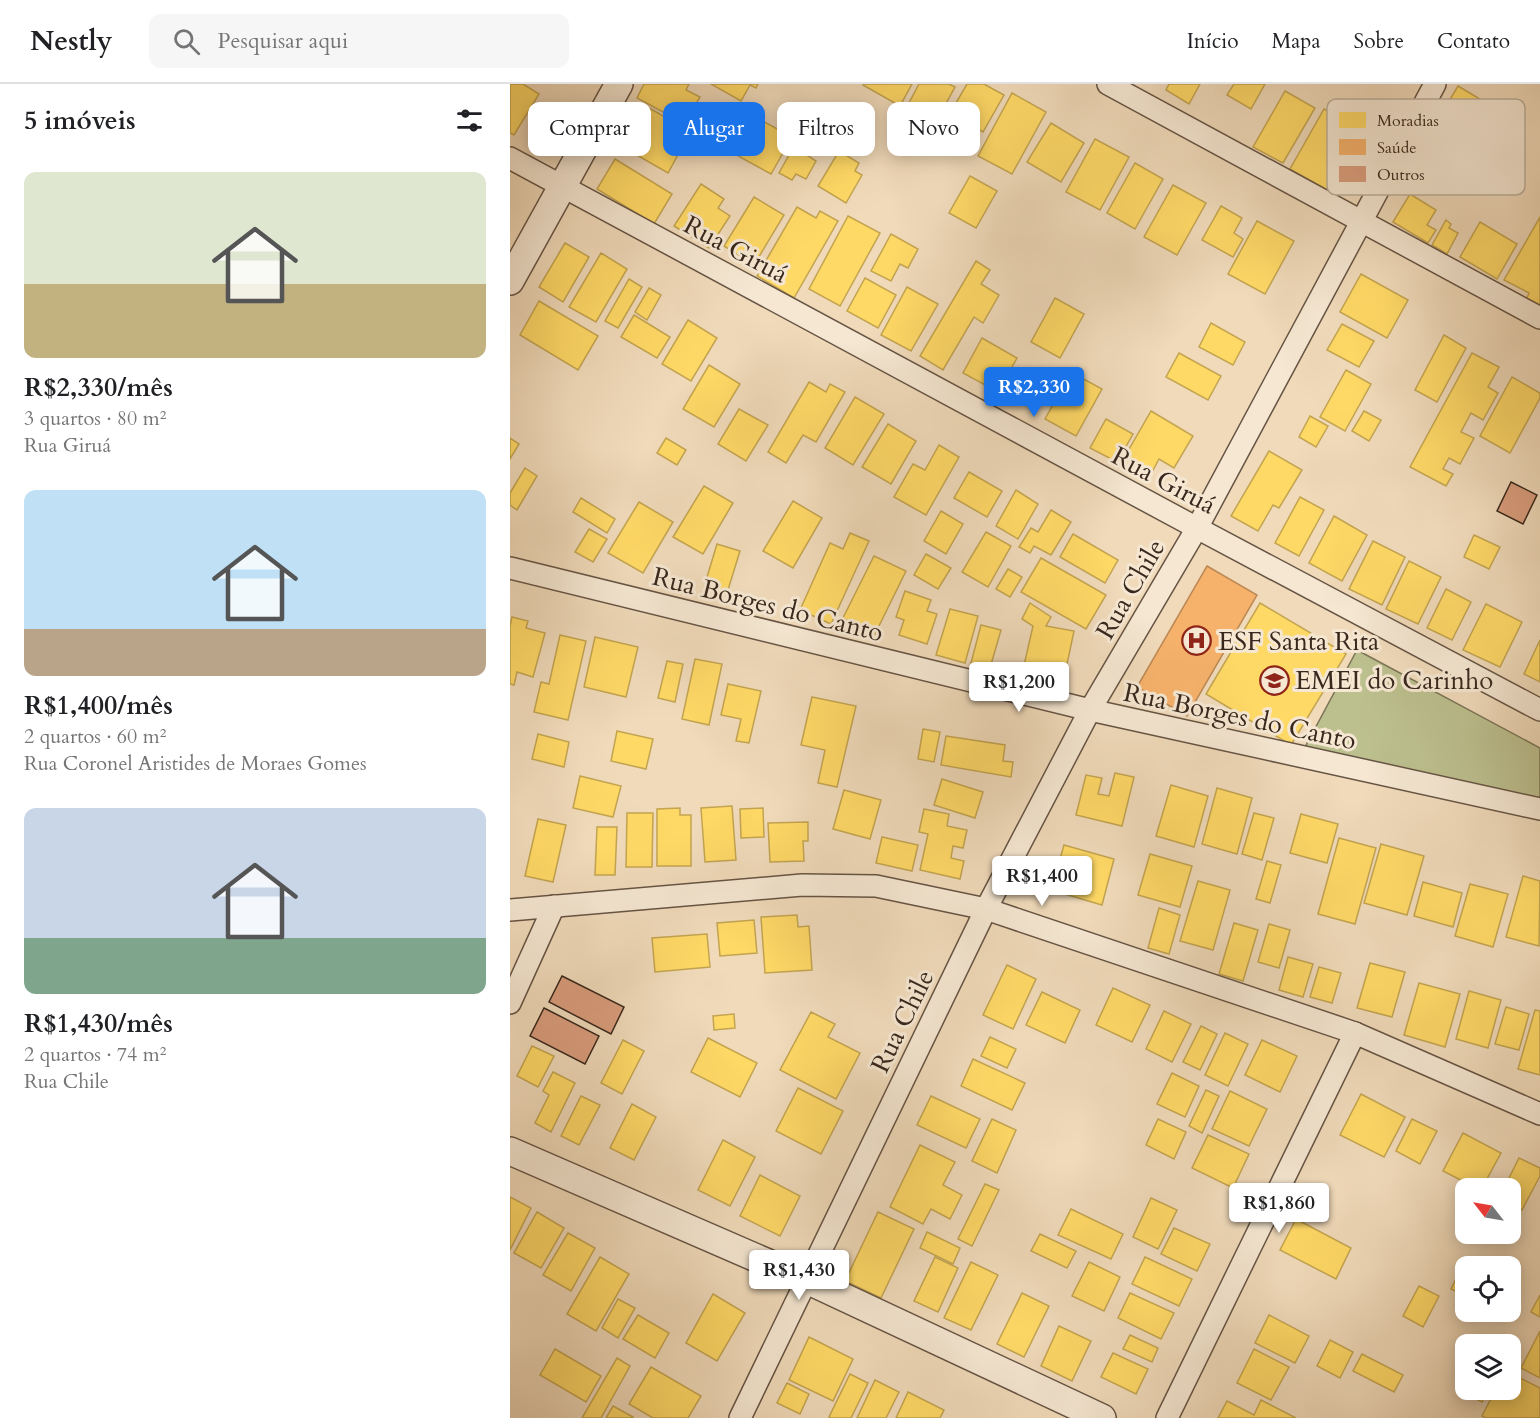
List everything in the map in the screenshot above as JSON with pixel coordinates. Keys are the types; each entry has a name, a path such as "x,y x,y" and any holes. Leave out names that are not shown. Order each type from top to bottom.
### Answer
{"street":[{"path":"510,281 619,84"},
{"path":"1108,84 1540,318"},
{"name":"Rua Chile","path":"1427,99 1435,84"},
{"name":"Rua Giruá","path":"510,158 1540,710"},
{"name":"Rua Chile","path":"740,1418 986,909 1090,710 1197,528 1375,195"},
{"name":"Rua Borges do Canto","path":"510,568 1090,710 1540,809"},
{"path":"510,910 802,885 876,886 986,909 1355,1033 1540,1113"},
{"path":"510,1003 554,906"},
{"path":"1167,1418 1355,1033"},
{"path":"510,1151 807,1280 1102,1418"}],"green space":[{"path":"1357,650 1540,748 1540,801 1304,749"}],"building: Moradias":[{"path":"510,84 523,84 539,94 534,102 528,102 528,112 514,135 510,133"},
{"path":"644,84 689,84 686,90 700,97 697,102 663,102 663,112 651,106 651,102 644,102 637,98"},
{"path":"711,84 758,84 756,88 750,85 741,101"},
{"path":"912,84 902,102 893,102 863,85"},
{"path":"919,84 949,84 955,87 947,102 910,102"},
{"path":"967,84 984,84 1004,95 983,132 980,130 980,102 956,102"},
{"path":"1169,84 1200,84 1189,104 1166,90"},
{"path":"1234,84 1265,84 1251,109 1227,95"},
{"path":"1458,86 1480,99 1450,99"},
{"path":"1285,91 1315,108 1283,163 1253,147"},
{"path":"1012,93 1046,112 1012,174 978,156"},
{"path":"651,109 663,116 663,156 677,156 668,173 638,156 651,156"},
{"path":"1324,109 1327,111 1327,190 1290,169"},
{"path":"765,122 777,129 777,156 781,156 771,174 738,156 765,156"},
{"path":"1051,123 1084,143 1061,182 1027,162"},
{"path":"1095,139 1129,157 1100,210 1066,192"},
{"path":"789,156 808,156 816,161 806,179 796,174 792,180 779,173"},
{"path":"836,156 847,156 859,163 855,171 862,175 846,203 818,186"},
{"path":"615,159 672,194 654,224 597,189"},
{"path":"1135,163 1163,179 1135,229 1107,213"},
{"path":"970,176 997,191 976,228 949,213"},
{"path":"701,184 724,199 718,208 730,216 709,248 674,226"},
{"path":"1173,185 1206,203 1177,255 1144,237"},
{"path":"1409,195 1436,210 1427,225 1436,230 1428,243 1393,222"},
{"path":"754,197 784,215 754,265 724,246"},
{"path":"1221,206 1242,218 1234,233 1243,239 1233,257 1202,240"},
{"path":"797,207 816,218 820,211 838,221 794,298 757,276"},
{"path":"848,216 880,233 840,306 809,289"},
{"path":"1540,217 1540,304 1538,307 1526,300 1529,293 1504,280"},
{"path":"1446,220 1451,224 1449,228 1458,233 1447,254 1432,245"},
{"path":"1257,221 1294,241 1265,294 1228,274"},
{"path":"1480,222 1517,244 1497,279 1460,257"},
{"path":"891,234 918,249 908,268 900,264 891,281 871,271"},
{"path":"565,243 589,257 563,302 539,287"},
{"path":"601,253 627,269 596,322 569,307"},
{"path":"976,261 990,270 981,284 999,295 983,323 974,317 943,370 920,356"},
{"path":"1361,274 1408,300 1387,338 1340,312"},
{"path":"865,278 896,295 878,328 847,311"},
{"path":"629,279 642,287 618,328 605,321"},
{"path":"907,287 938,304 911,351 881,335"},
{"path":"649,288 661,295 647,320 635,312"},
{"path":"1055,298 1084,314 1060,358 1031,342"},
{"path":"539,301 598,336 578,370 520,335"},
{"path":"634,315 670,337 657,358 621,337"},
{"path":"688,320 717,338 691,381 662,364"},
{"path":"1211,323 1245,342 1233,365 1199,347"},
{"path":"1342,324 1374,341 1359,367 1327,350"},
{"path":"1444,335 1466,348 1437,402 1415,390"},
{"path":"982,338 1017,358 998,392 963,373"},
{"path":"1179,353 1221,376 1208,400 1166,377"},
{"path":"1472,353 1499,367 1488,387 1498,393 1483,420 1471,413 1461,432 1474,438 1460,464 1449,458 1443,469 1453,474 1446,486 1410,467"},
{"path":"709,365 740,384 714,427 683,409"},
{"path":"1346,370 1371,384 1345,431 1320,417"},
{"path":"1071,372 1102,389 1076,436 1045,419"},
{"path":"1512,377 1540,393 1540,398 1510,453 1480,436"},
{"path":"809,382 826,392 830,384 845,392 816,442 803,435 786,463 768,452"},
{"path":"855,397 884,414 853,465 825,448"},
{"path":"739,409 768,425 746,461 718,444"},
{"path":"1151,411 1193,436 1174,468 1159,459 1151,474 1124,458"},
{"path":"1364,411 1381,420 1369,441 1352,431"},
{"path":"1310,416 1328,426 1316,447 1299,437"},
{"path":"1106,419 1133,434 1117,462 1090,448"},
{"path":"888,424 916,441 891,484 862,467"},
{"path":"510,438 519,444 510,459"},
{"path":"666,438 686,450 677,465 657,453"},
{"path":"939,445 959,457 926,515 894,497 913,464 925,470"},
{"path":"1269,451 1302,470 1279,508 1273,505 1258,531 1231,516"},
{"path":"525,468 537,476 517,510 510,505 510,493"},
{"path":"969,472 1002,491 987,517 954,498"},
{"path":"704,486 733,503 703,554 673,537"},
{"path":"1016,490 1038,504 1018,539 996,526"},
{"path":"1300,497 1324,510 1299,556 1275,543"},
{"path":"581,498 615,519 607,533 573,512"},
{"path":"793,501 822,518 793,568 763,551"},
{"path":"639,502 673,522 643,573 608,553"},
{"path":"1051,510 1071,522 1051,555 1034,546 1030,553 1019,547 1031,528 1038,532"},
{"path":"941,511 963,524 946,554 924,541"},
{"path":"1334,516 1367,535 1342,581 1309,563"},
{"path":"589,529 607,539 593,562 575,552"},
{"path":"986,532 1011,546 988,587 962,572"},
{"path":"850,533 869,541 831,624 800,610 830,543 843,549"},
{"path":"1073,534 1118,560 1105,583 1060,557"},
{"path":"1474,535 1500,547 1489,569 1464,557"},
{"path":"1373,541 1405,557 1382,605 1349,589"},
{"path":"717,544 740,551 727,593 704,587"},
{"path":"926,554 951,568 938,589 914,575"},
{"path":"874,556 906,571 875,634 843,618"},
{"path":"1041,558 1106,595 1086,629 1021,592"},
{"path":"1409,561 1441,577 1418,624 1386,609"},
{"path":"1008,569 1022,577 1010,597 996,589"},
{"path":"1446,589 1471,602 1452,640 1427,628"},
{"path":"905,591 931,600 927,611 937,614 927,644 899,635 904,620 896,617"},
{"path":"1030,603 1051,617 1046,626 1074,631 1063,683 1022,674 1033,626 1022,619"},
{"path":"1260,603 1346,654 1291,745 1206,694"},
{"path":"1486,604 1522,622 1500,667 1463,650"},
{"path":"950,609 978,616 965,663 936,655"},
{"path":"512,617 528,621 526,628 545,633 533,677 517,672 514,685 510,684"},
{"path":"981,625 1001,630 990,668 971,663"},
{"path":"560,635 586,641 568,720 534,712 541,682 549,684"},
{"path":"595,637 638,647 626,697 584,687"},
{"path":"1540,640 1540,682 1524,674"},
{"path":"695,659 722,664 709,725 682,719"},
{"path":"667,661 683,664 675,702 658,698"},
{"path":"728,684 761,691 749,743 736,741 741,719 721,715"},
{"path":"812,697 856,706 837,787 818,783 825,750 801,745"},
{"path":"923,729 940,732 934,762 918,759"},
{"path":"617,731 653,739 646,769 611,761"},
{"path":"538,734 569,742 564,767 532,759"},
{"path":"946,736 1005,745 1003,761 1013,762 1011,777 941,765"},
{"path":"1115,773 1134,777 1122,826 1076,815 1086,775 1102,778 1098,794 1109,796"},
{"path":"580,776 621,786 613,817 573,808"},
{"path":"942,779 983,792 975,818 934,805"},
{"path":"1171,785 1208,796 1194,847 1156,836"},
{"path":"1217,788 1252,798 1237,854 1202,844"},
{"path":"844,790 881,800 870,839 833,829"},
{"path":"732,806 736,860 705,862 701,808"},
{"path":"680,808 680,815 691,815 691,866 657,866 657,809"},
{"path":"763,808 764,837 741,838 740,809"},
{"path":"924,809 949,814 947,826 967,830 963,848 953,846 951,858 964,861 960,879 920,870 928,834 919,832"},
{"path":"627,813 653,813 652,867 626,867"},
{"path":"1254,813 1274,818 1262,860 1242,854"},
{"path":"1301,814 1338,824 1327,863 1290,853"},
{"path":"538,819 566,825 553,882 525,876"},
{"path":"808,822 808,841 803,841 804,861 770,862 768,823"},
{"path":"597,827 617,827 615,875 595,875"},
{"path":"882,837 918,845 912,871 876,863"},
{"path":"1339,838 1376,848 1355,924 1318,914"},
{"path":"1381,844 1424,856 1407,915 1364,903"},
{"path":"1064,845 1114,859 1102,905 1051,890"},
{"path":"1150,854 1192,866 1180,907 1138,895"},
{"path":"1267,861 1281,865 1270,903 1256,899"},
{"path":"1523,876 1540,881 1539,946 1506,937"},
{"path":"1198,881 1230,890 1213,950 1180,941"},
{"path":"1423,882 1462,893 1453,927 1414,916"},
{"path":"1470,884 1508,894 1493,947 1455,936"},
{"path":"1159,908 1180,915 1169,954 1148,948"},
{"path":"797,915 798,927 809,926 812,970 765,973 761,917"},
{"path":"754,920 757,953 720,956 717,923"},
{"path":"1234,923 1258,930 1243,981 1219,974"},
{"path":"1269,924 1290,930 1279,968 1258,962"},
{"path":"707,934 710,967 655,972 652,938"},
{"path":"1288,957 1313,964 1303,997 1279,990"},
{"path":"1370,963 1405,972 1392,1017 1357,1008"},
{"path":"1007,965 1036,979 1013,1029 983,1015"},
{"path":"1319,967 1341,973 1332,1003 1310,997"},
{"path":"1419,983 1460,994 1445,1047 1404,1035"},
{"path":"1113,988 1150,1005 1132,1042 1096,1025"},
{"path":"1469,991 1501,1000 1488,1048 1456,1039"},
{"path":"1042,992 1080,1010 1065,1043 1026,1025"},
{"path":"1506,1007 1529,1014 1519,1050 1495,1044"},
{"path":"1535,1010 1540,1011 1540,1075 1518,1069"},
{"path":"1164,1011 1191,1024 1172,1062 1146,1049"},
{"path":"811,1012 835,1024 828,1037 860,1053 836,1099 780,1070"},
{"path":"734,1014 735,1028 714,1030 713,1016"},
{"path":"1201,1026 1217,1034 1200,1070 1183,1062"},
{"path":"1225,1033 1248,1044 1228,1086 1205,1075"},
{"path":"990,1037 1016,1049 1007,1068 981,1056"},
{"path":"708,1038 757,1063 740,1097 691,1072"},
{"path":"623,1040 644,1051 622,1094 601,1083"},
{"path":"1262,1040 1297,1056 1280,1092 1245,1075"},
{"path":"532,1046 554,1056 538,1087 517,1076"},
{"path":"973,1059 1025,1083 1012,1110 961,1086"},
{"path":"553,1072 575,1083 551,1132 535,1123 549,1095 543,1091"},
{"path":"1172,1073 1199,1086 1185,1117 1157,1104"},
{"path":"798,1088 843,1111 821,1154 776,1131"},
{"path":"1206,1090 1219,1096 1202,1133 1189,1126"},
{"path":"1230,1091 1267,1109 1249,1146 1212,1129"},
{"path":"1361,1094 1405,1117 1384,1157 1340,1135"},
{"path":"581,1096 600,1105 579,1145 561,1136"},
{"path":"931,1096 980,1119 966,1148 917,1125"},
{"path":"632,1104 656,1117 634,1160 610,1148"},
{"path":"992,1119 1016,1130 997,1173 972,1161"},
{"path":"1158,1119 1186,1132 1174,1159 1146,1145"},
{"path":"1412,1119 1437,1131 1420,1164 1396,1151"},
{"path":"1463,1133 1501,1153 1487,1178 1457,1178 1443,1171"},
{"path":"1208,1135 1249,1154 1233,1188 1192,1168"},
{"path":"723,1140 755,1157 730,1206 698,1190"},
{"path":"920,1145 955,1162 943,1185 962,1195 950,1219 931,1209 923,1224 890,1207"},
{"path":"1519,1158 1540,1168 1540,1176 1522,1210 1521,1178 1509,1178"},
{"path":"760,1175 800,1196 780,1236 740,1216"},
{"path":"985,1184 999,1190 972,1246 958,1239"},
{"path":"510,1197 531,1208 510,1250"},
{"path":"1151,1198 1177,1210 1158,1249 1133,1237"},
{"path":"1071,1209 1123,1234 1111,1259 1058,1235"},
{"path":"537,1212 564,1228 541,1268 514,1253"},
{"path":"878,1212 914,1229 881,1298 845,1281"},
{"path":"1296,1219 1351,1248 1336,1279 1280,1250"},
{"path":"1174,1228 1210,1244 1197,1271 1161,1254"},
{"path":"927,1232 960,1248 953,1264 920,1248"},
{"path":"568,1233 595,1248 571,1291 543,1275"},
{"path":"1040,1234 1076,1251 1067,1268 1031,1251"},
{"path":"600,1257 629,1274 596,1331 567,1314"},
{"path":"935,1257 958,1268 938,1312 914,1301"},
{"path":"1145,1257 1192,1279 1179,1306 1132,1284"},
{"path":"971,1262 998,1275 971,1330 944,1318"},
{"path":"1089,1262 1120,1277 1104,1311 1072,1296"},
{"path":"1419,1286 1439,1296 1423,1327 1403,1316"},
{"path":"1022,1293 1049,1306 1024,1357 997,1344"},
{"path":"1130,1293 1174,1313 1161,1339 1118,1318"},
{"path":"713,1294 745,1313 717,1361 686,1343"},
{"path":"1540,1295 1540,1317 1531,1312"},
{"path":"618,1299 635,1308 618,1338 602,1328"},
{"path":"638,1315 669,1333 655,1358 623,1339"},
{"path":"1269,1315 1309,1336 1295,1363 1255,1343"},
{"path":"1059,1326 1091,1341 1072,1381 1041,1366"},
{"path":"1540,1331 1540,1378 1521,1368"},
{"path":"1130,1335 1158,1348 1152,1362 1123,1349"},
{"path":"809,1337 853,1359 833,1401 789,1380"},
{"path":"1330,1340 1353,1352 1340,1378 1317,1366"},
{"path":"555,1349 601,1376 586,1402 540,1375"},
{"path":"1254,1349 1289,1367 1271,1400 1237,1383"},
{"path":"1113,1353 1148,1369 1136,1394 1101,1377"},
{"path":"1362,1354 1403,1375 1394,1392 1353,1371"},
{"path":"617,1358 630,1366 601,1418 582,1418"},
{"path":"651,1367 701,1396 688,1418 653,1418 629,1404"},
{"path":"850,1374 868,1383 851,1418 831,1418 829,1417"},
{"path":"1521,1378 1540,1388 1540,1418 1486,1418 1482,1416 1490,1400 1521,1400"},
{"path":"875,1380 899,1392 886,1418 857,1418"},
{"path":"787,1383 809,1394 800,1414 777,1403"},
{"path":"908,1392 944,1410 940,1418 896,1418"},
{"path":"1261,1400 1296,1418 1218,1418 1227,1401 1254,1415"},
{"path":"613,1406 633,1417 633,1418 606,1418"}],"building: Saúde":[{"name":"ESF Santa Rita","path":"1207,566 1257,595 1187,716 1137,687"}],"building: Outros":[{"path":"1511,482 1537,495 1523,524 1497,511"},
{"path":"562,976 624,1007 611,1034 549,1002"},
{"path":"544,1008 599,1036 585,1064 530,1036"}],"place":[{"name":"ESF Santa Rita","path":"1197,641"},
{"name":"EMEI do Carinho","path":"1274,680"}]}
